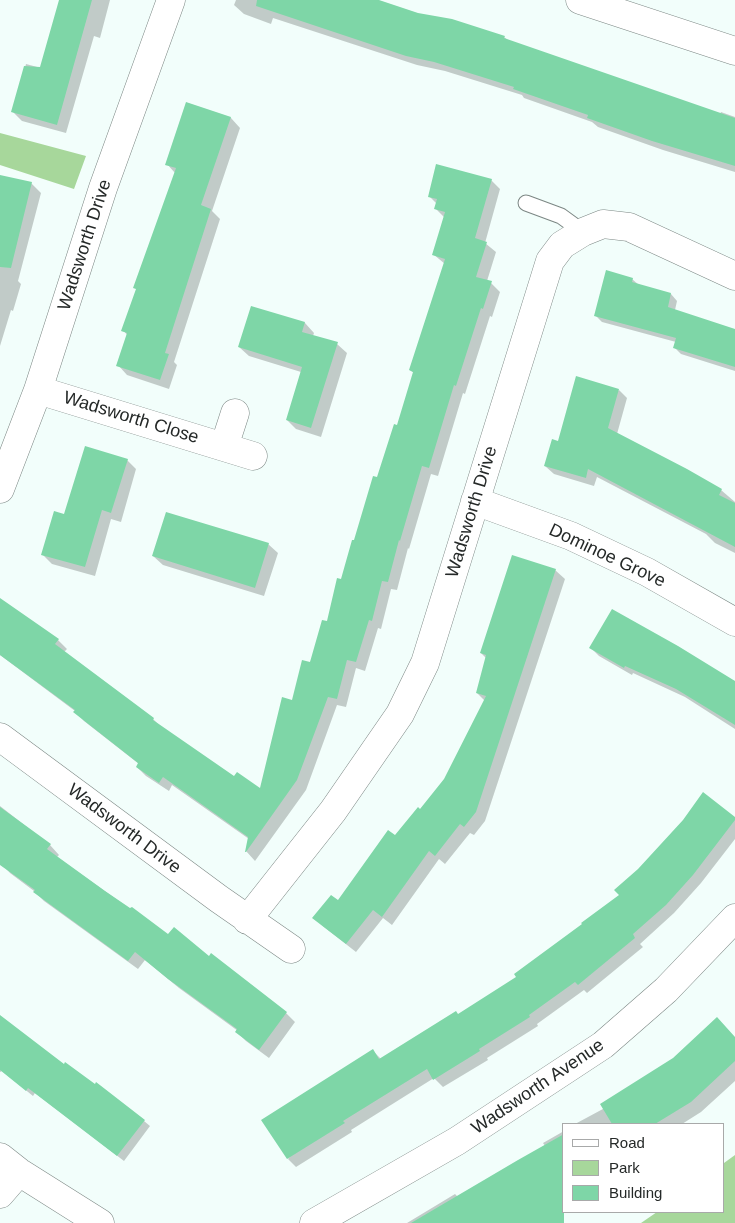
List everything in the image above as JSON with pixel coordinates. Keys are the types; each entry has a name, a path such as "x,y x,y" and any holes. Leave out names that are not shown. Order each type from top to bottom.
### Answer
{"street":[{"name":"Wadsworth Drive","path":"0,489 38,390 103,188 171,0"},
{"path":"580,0 735,51"},
{"name":"Wadsworth Drive","path":"248,920 333,812 400,714 425,663 550,261 562,245 583,232 603,224 629,227 735,276"},
{"name":"Wadsworth Close","path":"38,390 253,456"},
{"path":"224,447 234,413"},
{"name":"Dominoe Grove","path":"474,501 570,536 647,572 735,622"},
{"name":"Wadsworth Drive","path":"0,737 248,920 291,949"},
{"name":"Wadsworth Avenue","path":"314,1223 456,1141 603,1045 666,990 735,918"},
{"path":"0,1194 10,1165 100,1223"}],"lane":[{"path":"526,203 561,216 583,232"}],"green space":[{"path":"0,133 86,156 74,189 0,165"},
{"path":"735,1155 735,1223 641,1223 656,1213 725,1213 725,1162"}],"building":[{"path":"59,0 92,0 57,125 11,112 24,66 40,67"},
{"path":"257,0 379,0 418,13 452,19 505,36 504,38 735,118 735,166 652,141 587,118 588,115 513,89 514,87 434,62 406,56 256,6"},
{"path":"186,102 231,117 201,205 211,209 165,353 169,354 160,380 116,366 127,333 121,331 136,289 133,288 176,168 165,165"},
{"path":"436,164 492,179 475,238 487,242 476,277 492,281 483,309 481,308 456,386 454,385 429,468 422,466 388,582 382,581 372,621 369,620 356,662 347,660 337,699 328,697 297,780 245,852 248,837 163,777 159,783 136,767 138,763 73,712 75,710 0,655 0,598 59,639 55,644 154,718 153,720 234,776 237,772 260,788 282,697 292,700 302,660 310,662 322,620 327,621 337,578 341,579 373,476 377,477 394,424 397,425 413,372 409,370 445,259 432,255 445,212 434,209 437,199 428,197"},
{"path":"0,175 32,182 11,268 0,267"},
{"path":"606,270 633,278 632,282 671,293 668,307 735,329 735,367 673,348 676,338 594,316"},
{"path":"251,306 305,322 302,332 338,342 311,428 286,420 302,367 238,347"},
{"path":"576,376 619,389 608,428 722,489 719,495 735,503 735,547 588,469 586,478 544,466 552,439 558,441"},
{"path":"85,446 128,459 111,513 102,510 85,567 41,555 54,511 64,514"},
{"path":"166,512 269,543 255,588 152,556"},
{"path":"512,555 556,569 476,812 464,827 460,824 435,856 429,851 382,917 373,910 346,944 312,918 331,895 338,900 388,830 395,835 418,807 420,809 444,779 486,696 476,693 486,655 480,653"},
{"path":"612,609 735,681 735,725 676,689 625,666 624,668 589,648"},
{"path":"703,792 735,817 735,820 693,875 666,905 633,934 635,938 578,985 575,982 529,1015 530,1017 479,1049 480,1051 433,1080 427,1069 343,1121 345,1123 287,1159 261,1120 373,1049 379,1059 456,1011 458,1014 516,977 514,974 619,895 614,890 638,869 683,820"},
{"path":"0,807 51,844 47,849 105,891 130,908 132,907 168,934 174,927 209,956 211,953 287,1012 259,1050 235,1032 237,1029 168,979 135,952 128,961 33,892 35,890 0,865"},
{"path":"0,1015 64,1064 65,1062 95,1084 96,1082 145,1120 117,1156 28,1088 26,1091 0,1070"},
{"path":"717,1017 735,1037 735,1061 691,1102 657,1123 611,1123 600,1104 673,1058"},
{"path":"562,1135 562,1213 564,1213 564,1223 411,1223"}]}
